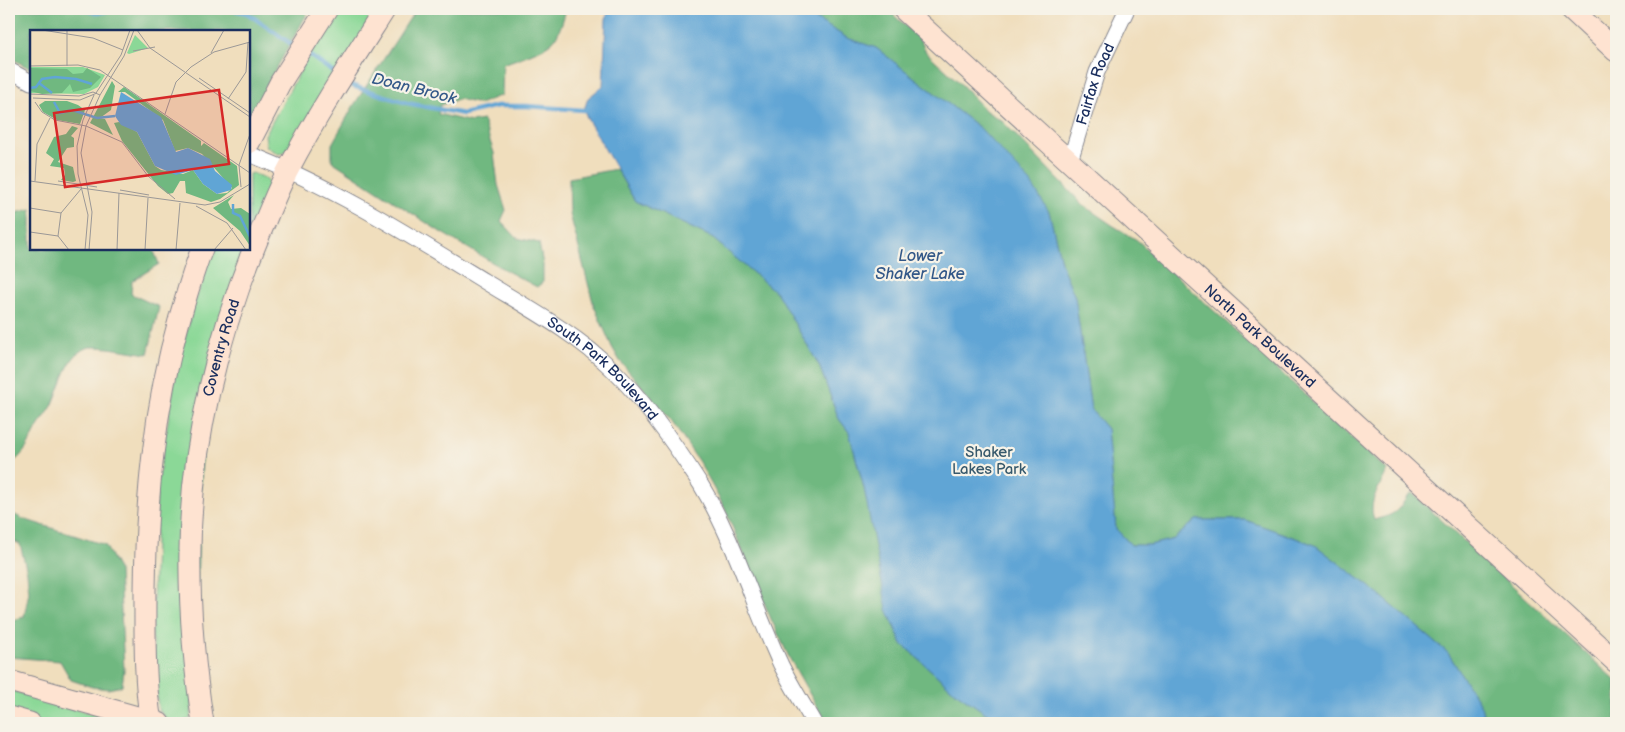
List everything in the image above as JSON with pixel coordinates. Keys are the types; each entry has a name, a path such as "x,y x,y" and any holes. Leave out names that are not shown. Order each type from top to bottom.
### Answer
{"street":[{"name":"Coventry Road","path":"203,723 190,594 190,547 199,448 216,361 247,265 288,170 328,100 385,9"},
{"name":"North Park Boulevard","path":"903,9 1616,662"},
{"name":"Fairfax Road","path":"1070,161 1097,72 1126,9"},
{"path":"1571,9 1616,51"},
{"path":"250,141 280,83 323,15"},
{"path":"9,70 30,81"},
{"name":"South Park Boulevard","path":"250,154 288,170 366,211 577,339 612,369 648,409 701,486 724,528 782,665 814,723"},
{"path":"9,681 153,722 145,621 146,543 150,477 155,430 171,350 202,250"},
{"path":"9,717 30,723"}],"green space":[{"path":"9,9 303,9 307,14 250,115 250,30 30,30 30,68 9,57"},
{"path":"338,9 376,9 292,149 279,154 267,147 265,135 315,44"},
{"path":"416,9 566,9 559,30 549,45 503,64 502,95 479,104 459,99 440,105 438,114 471,122 483,120 494,153 498,185 506,210 501,221 517,238 539,243 543,265 543,282 537,287 442,233 332,161 332,144 354,105"},
{"path":"811,9 887,9 920,39 926,52 962,85 986,111 1002,121 1083,205 1137,240 1387,470 1373,500 1372,513 1374,520 1397,511 1412,493 1616,681 1616,723 1485,723 1481,706 1448,653 1375,591 1315,545 1245,520 1196,520 1174,539 1150,545 1131,545 1116,529 1107,429 1091,410 1075,297 1062,266 1049,212 981,129 876,48 847,38 816,19"},
{"path":"616,169 635,201 711,237 777,293 819,365 839,419 849,432 901,643 954,691 1000,723 826,723 790,659 724,507 699,462 672,422 620,361 594,306 570,214 569,178"},
{"path":"250,174 265,178 270,184 250,237"},
{"path":"30,209 30,250 153,250 159,264 132,281 131,294 159,307 148,354 111,348 90,347 76,355 70,363 52,406 27,447 19,457 9,464 9,215"},
{"path":"213,250 245,250 205,380 192,709 190,719 180,722 166,719 158,708 152,632 157,486 177,368 193,308"},
{"path":"9,512 23,519 105,545 119,571 124,670 122,686 108,689 92,687 71,680 60,661 9,657 9,621 24,617 29,592 27,572 20,544 9,539"},
{"path":"9,690 124,723 43,723 9,713"}],"water":[{"name":"Lower Shaker Lake","path":"609,9 811,9 816,19 847,38 876,48 981,129 1031,183 1049,212 1062,266 1075,297 1091,410 1107,429 1116,529 1131,545 1150,545 1174,539 1196,520 1245,520 1315,545 1375,591 1448,653 1481,706 1485,723 1000,723 954,691 902,644 887,609 864,488 849,432 839,419 819,365 777,293 711,237 635,201 588,120 584,110 588,98 603,86 606,19"}],"waterway":[{"name":"Doan Brook","path":"82,9 98,13 114,9"},
{"name":"Doan Brook","path":"230,9 247,13 297,48"},
{"name":"Doan Brook","path":"306,53 336,74"},
{"name":"Doan Brook","path":"347,82 353,86 407,103 463,114 497,106 584,110"}],"park label":[{"name":"Shaker Lakes Park","path":"989,460"}]}
